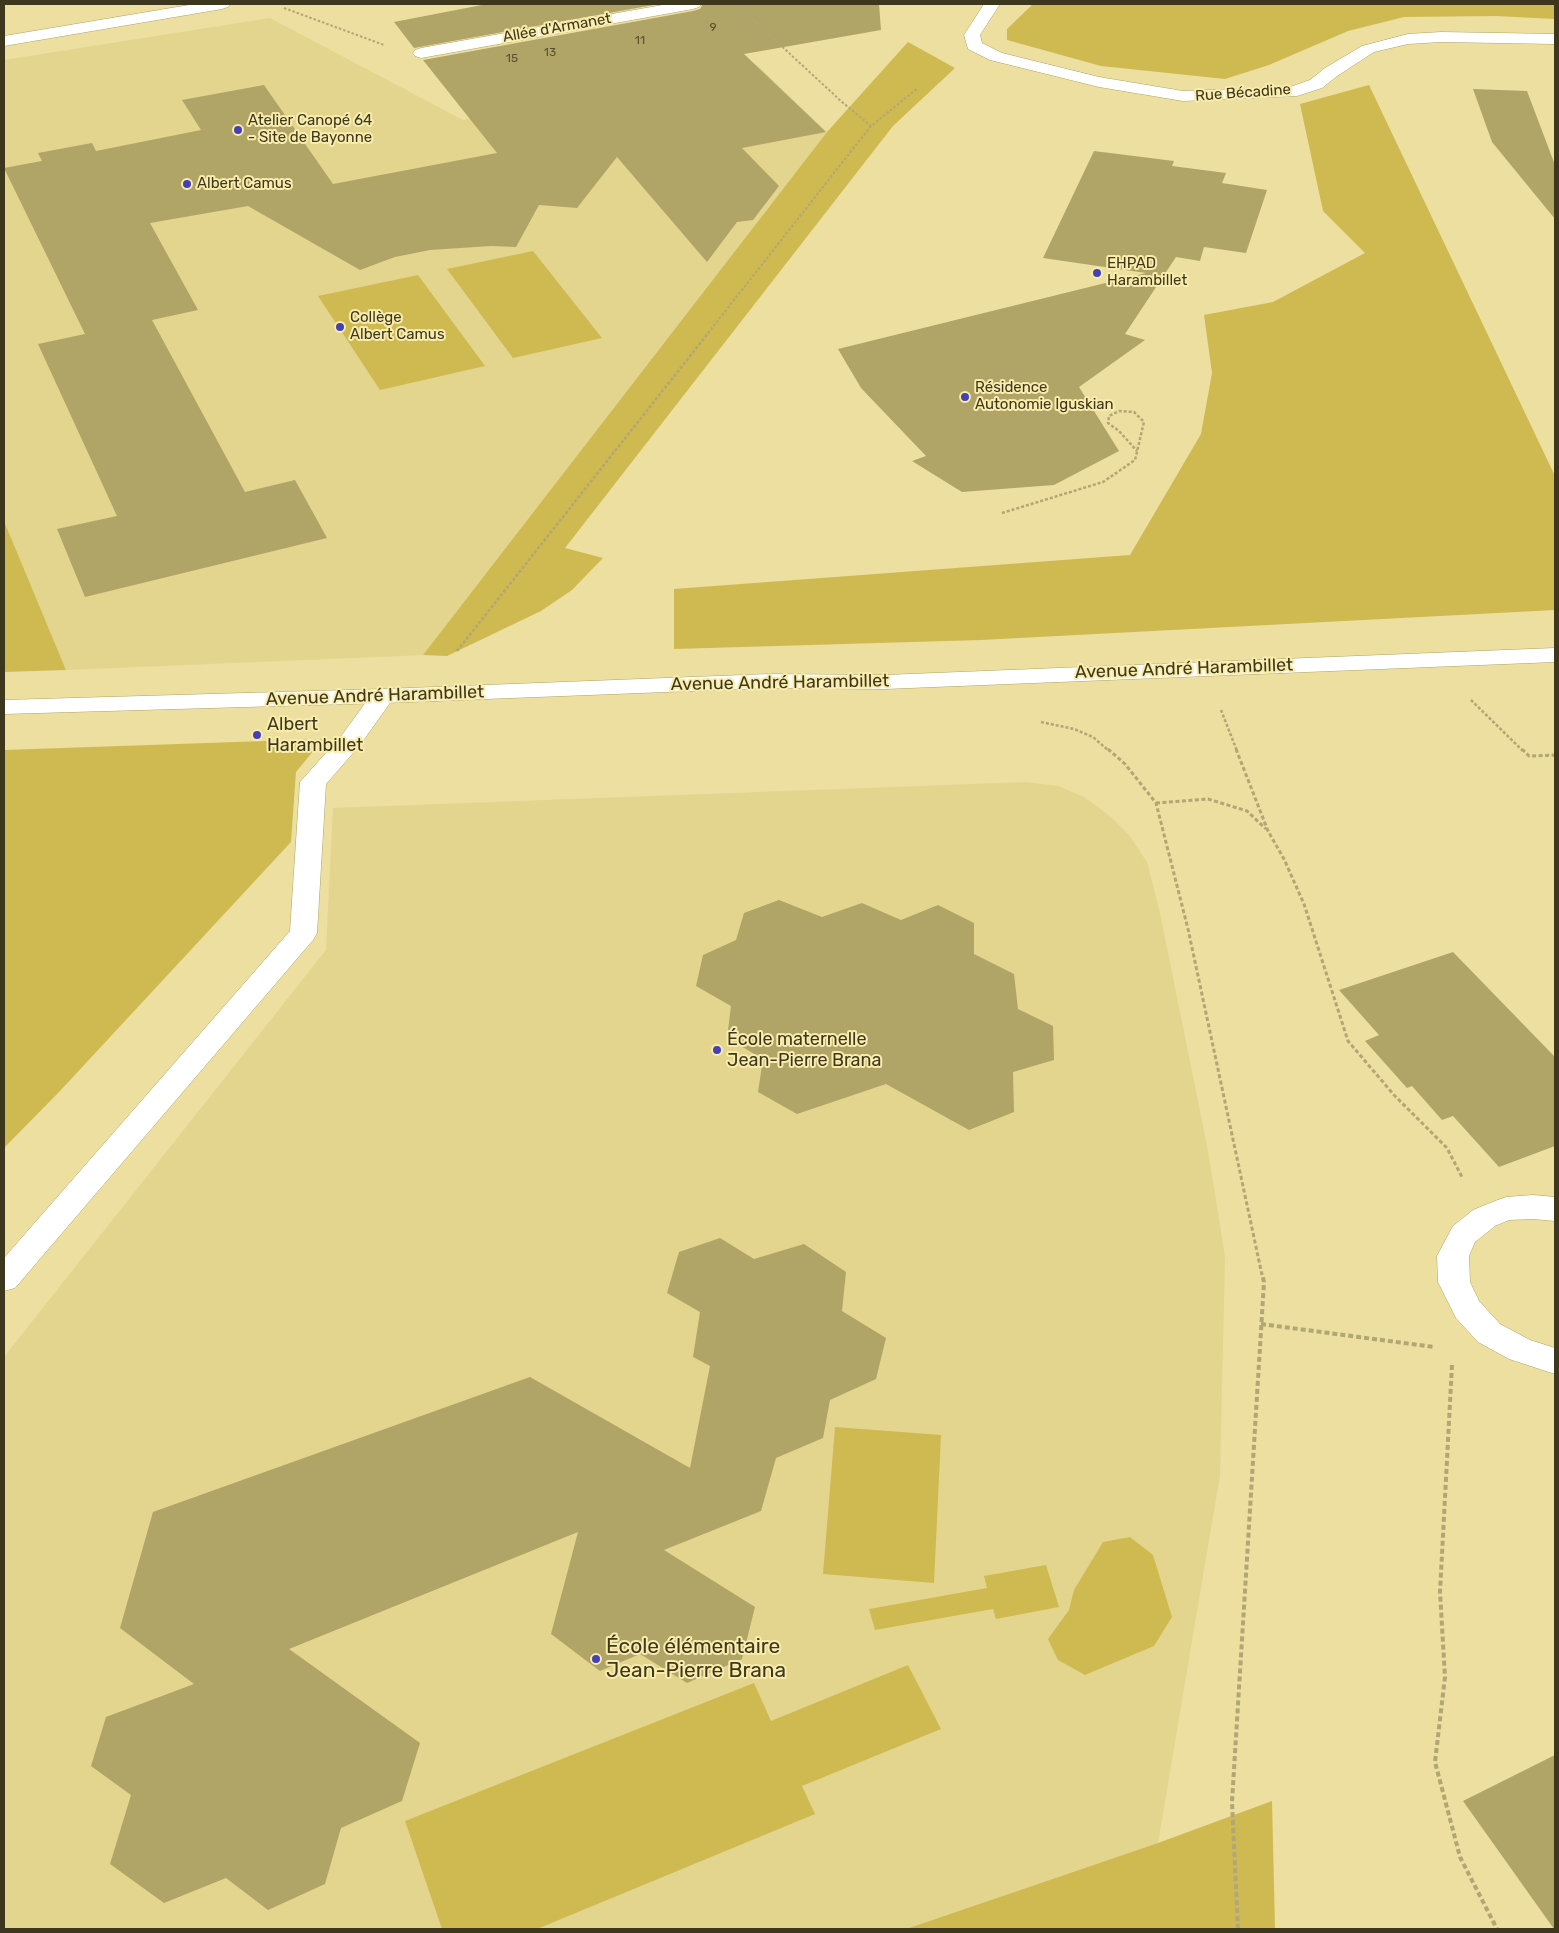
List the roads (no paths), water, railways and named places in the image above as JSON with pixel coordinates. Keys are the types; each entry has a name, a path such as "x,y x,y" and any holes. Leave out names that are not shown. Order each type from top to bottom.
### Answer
{"street":[{"path":"4,41 222,4"},
{"name":"Allée d'Armanet","path":"421,53 692,4"},
{"name":"Rue Bécadine","path":"992,4 972,35 974,46 996,57 1099,82 1183,96 1291,92 1316,84 1331,72 1368,49 1408,39 1555,39"},
{"name":"Avenue André Harambillet","path":"4,707 383,696 759,682 885,682 1555,655"},
{"path":"4,1279 303,933 313,782 351,740 383,696"},
{"path":"1555,1209 1533,1207 1506,1209 1484,1218 1464,1234 1453,1256 1454,1282 1467,1308 1489,1332 1520,1350 1555,1361"}],"place":[{"name":"Atelier Canopé 64 - Site de Bayonne","path":"238,130"},
{"name":"Albert Camus","path":"187,184"},
{"name":"EHPAD Harambillet","path":"1097,273"},
{"name":"Collège Albert Camus","path":"340,327"},
{"name":"Résidence Autonomie Iguskian","path":"965,397"},
{"name":"Albert Harambillet","path":"257,735"},
{"name":"École maternelle Jean-Pierre Brana","path":"717,1050"},
{"name":"École élémentaire Jean-Pierre Brana","path":"596,1659"}]}
